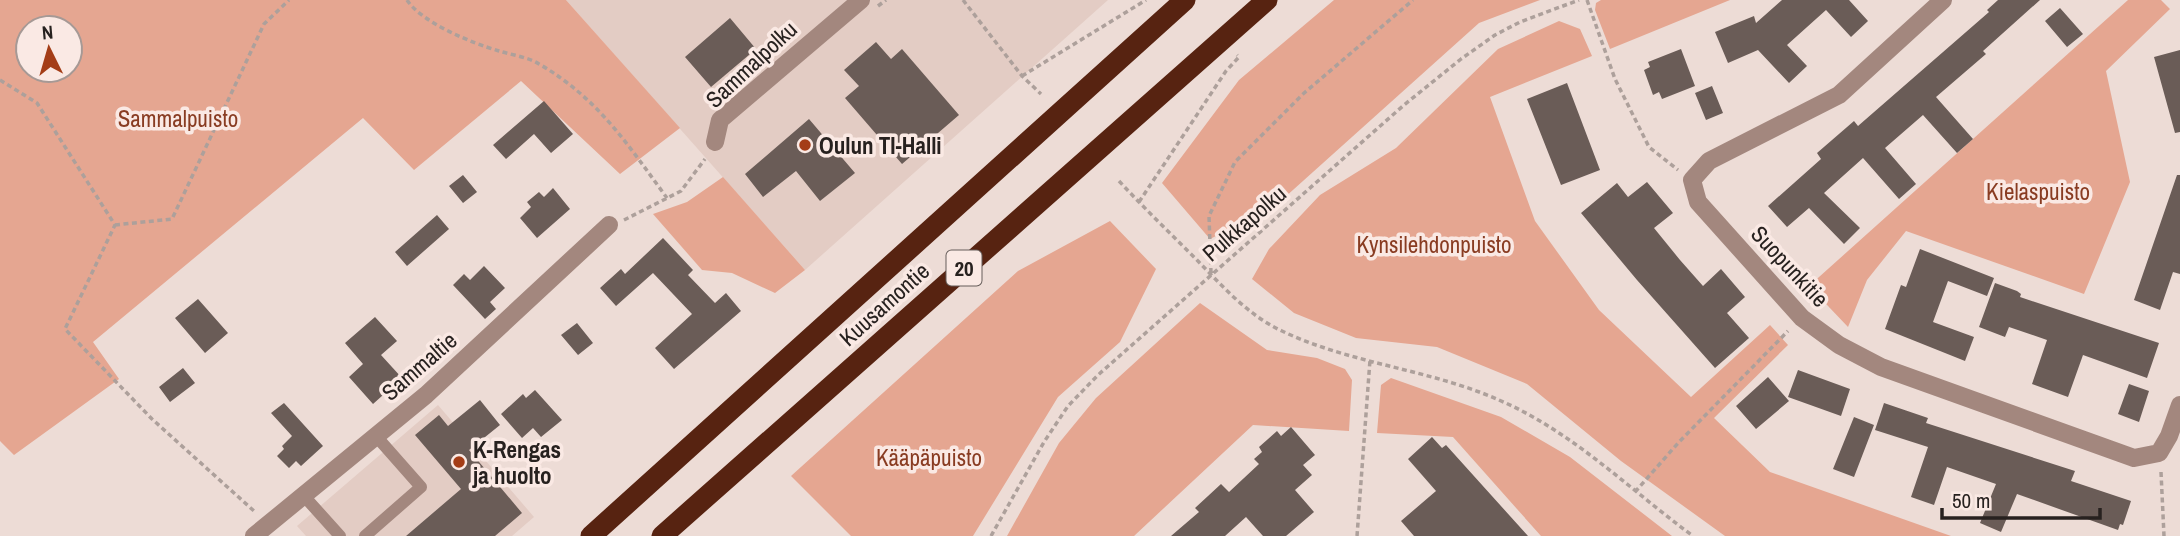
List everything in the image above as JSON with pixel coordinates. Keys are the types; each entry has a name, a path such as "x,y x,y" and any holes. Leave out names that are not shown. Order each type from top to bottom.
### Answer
{"highway":[{"name":"Kuusamontie","path":"591,536 1185,0"},
{"name":"Kuusamontie","path":"662,536 1267,0"}],"street":[{"name":"Sammalpolku","path":"715,142 720,120 861,0"},
{"path":"1692,180 1709,161 1839,95 1943,0"},
{"name":"Suopunkitie","path":"1692,180 1698,202 1802,318 1839,345 1881,367 2134,458 2159,453"},
{"name":"Sammaltie","path":"254,536 457,367 609,225"},
{"path":"2159,453 2180,405"}],"lane":[{"path":"366,536 421,487 376,436"},
{"path":"304,496 340,536"}],"path":[{"path":"115,225 172,219 264,24 289,0"},
{"path":"407,0 414,10 470,43 537,62 582,92 617,131 667,198"},
{"path":"962,0 1022,76 1041,94"},
{"path":"1022,76 1146,0"},
{"path":"1211,275 1209,216 1235,162 1303,94 1413,0"},
{"name":"Pulkkapolku","path":"991,536 1027,471 1068,406 1098,375 1404,105 1461,60 1494,36 1520,22 1578,0"},
{"path":"1587,0 1615,79 1649,147 1692,180"},
{"path":"1139,202 1226,71 1239,57"},
{"path":"0,80 37,103 115,225"},
{"path":"609,225 634,218 681,191 702,165 715,142"},
{"path":"1119,181 1211,275 1244,305 1280,330 1317,345 1450,381 1499,400 1591,453 1693,536"},
{"path":"115,225 65,329 152,419 254,511"},
{"path":"1636,492 1679,442 1802,318"},
{"path":"1357,536 1370,360"},
{"path":"2159,453 2164,536"}],"shaded area":[{"path":"566,0 1108,0 805,270"},
{"path":"438,405 534,517 512,536 306,536 297,526"}],"green space":[{"name":"Sammalpuisto","path":"0,0 566,0 680,128 620,174 521,81 414,170 363,118 93,342 119,379 14,455 0,441"},
{"path":"1334,0 1540,0 1479,23 1274,207 1210,239 1162,183 1239,80"},
{"path":"1601,0 1730,0 1610,49 1595,10 1596,3"},
{"name":"Kielaspuisto","path":"2128,0 2161,0 2170,9 2106,71 2130,182 2084,294 1906,231 1867,280 1848,327 1809,286"},
{"name":"Kynsilehdonpuisto","path":"1559,21 1580,29 1592,56 1490,97 1535,221 1599,310 1691,397 1770,325 1788,345 1714,418 1770,472 1951,536 1725,536 1621,461 1527,384 1437,347 1356,338 1294,313 1252,279 1269,249 1320,195 1396,148 1498,49"},
{"path":"723,177 805,270 775,293 732,273 702,270 653,214 687,202"},
{"name":"Kääpäpuisto","path":"1110,221 1156,269 1120,342 1058,397 973,536 851,536 791,476 1018,271"},
{"name":"Kääpäpuisto","path":"1200,303 1267,350 1317,358 1345,369 1352,380 1349,431 1253,425 1134,536 1007,536 1059,443 1096,398"},
{"path":"1391,378 1501,417 1570,457 1672,536 1541,536 1453,437 1377,433 1381,385"}],"building":[{"path":"1782,0 1849,0 1868,21 1851,37 1826,10 1787,45 1807,66 1789,83 1758,50 1728,63 1715,32 1754,16 1756,23"},
{"path":"1998,0 2040,0 1983,51 1986,54 1936,97 1973,139 1957,153 1923,115 1885,148 1916,184 1899,199 1863,158 1824,193 1860,228 1844,244 1809,208 1787,227 1768,206 1821,159 1817,153 1854,121 1858,126 1989,12 1987,10"},
{"path":"2060,8 2083,34 2067,47 2045,21"},
{"path":"730,18 756,49 711,87 685,57"},
{"path":"876,42 891,59 902,49 959,115 902,164 845,98 859,86 844,70"},
{"path":"1681,49 1695,86 1662,99 1659,92 1653,95 1644,70 1650,67 1648,62"},
{"path":"2180,50 2180,132 2175,133 2154,57"},
{"path":"1567,83 1600,170 1561,185 1527,99"},
{"path":"1712,86 1723,113 1706,120 1695,93"},
{"path":"544,101 573,134 551,153 534,134 506,159 493,145"},
{"name":"Oulun TI-Halli","path":"809,119 855,173 820,201 796,171 763,197 745,174"},
{"path":"463,175 477,192 463,203 449,186"},
{"path":"2177,175 2180,175 2180,274 2173,272 2160,310 2134,300"},
{"path":"1647,182 1673,213 1654,228 1680,260 1703,286 1721,269 1745,297 1727,313 1749,338 1715,368 1581,213 1617,183 1628,197"},
{"path":"553,188 570,209 537,238 520,218 531,207 527,202 539,192 544,197"},
{"path":"437,215 449,229 407,266 395,252"},
{"path":"663,238 693,270 688,275 715,303 726,293 741,311 674,369 655,348 692,314 653,273 616,306 600,288 621,269 625,274"},
{"path":"1920,249 1994,278 1987,296 1948,281 1933,322 1974,337 1965,361 1885,329 1901,285 1906,287"},
{"path":"484,266 505,288 490,302 496,309 485,319 453,285 464,274 470,280"},
{"path":"1995,283 2017,291 2021,294 2020,297 2159,343 2147,378 2083,355 2068,397 2032,384 2047,340 2009,327 2005,337 1979,327"},
{"path":"198,299 228,333 205,353 175,318"},
{"path":"375,317 397,341 381,355 402,378 373,404 349,377 363,364 345,343"},
{"path":"577,323 593,343 578,355 561,335"},
{"path":"183,368 195,383 170,402 159,387"},
{"path":"1798,370 1850,389 1841,416 1788,397"},
{"path":"1768,377 1789,401 1756,429 1736,406"},
{"path":"2129,384 2149,391 2139,422 2118,414"},
{"path":"535,390 562,420 541,437 533,428 522,438 501,414 523,394 526,398"},
{"name":"K-Rengas ja huolto","path":"480,400 500,425 469,450 522,513 495,536 406,536 461,489 415,435 439,415 448,426"},
{"path":"284,403 323,446 301,466 296,461 289,468 277,456 292,436 271,413"},
{"path":"1884,403 1928,418 1926,423 2075,471 2071,481 2131,501 2123,525 2120,524 2118,530 2017,494 2001,532 1980,523 1996,484 1947,467 1934,505 1911,497 1928,447 1875,430"},
{"path":"1854,417 1874,425 1854,477 1833,469"},
{"path":"1291,427 1315,455 1303,465 1312,475 1295,490 1314,512 1286,536 1263,536 1246,517 1225,536 1171,536 1199,512 1195,508 1221,484 1229,492 1259,464 1254,459 1262,452 1259,447 1277,431 1281,436"},
{"path":"1432,437 1442,448 1446,445 1528,536 1414,536 1401,521 1436,491 1408,459"}],"place":[{"name":"Oulun TI-Halli","path":"805,145"},
{"name":"K-Rengas ja huolto","path":"459,462"}]}
